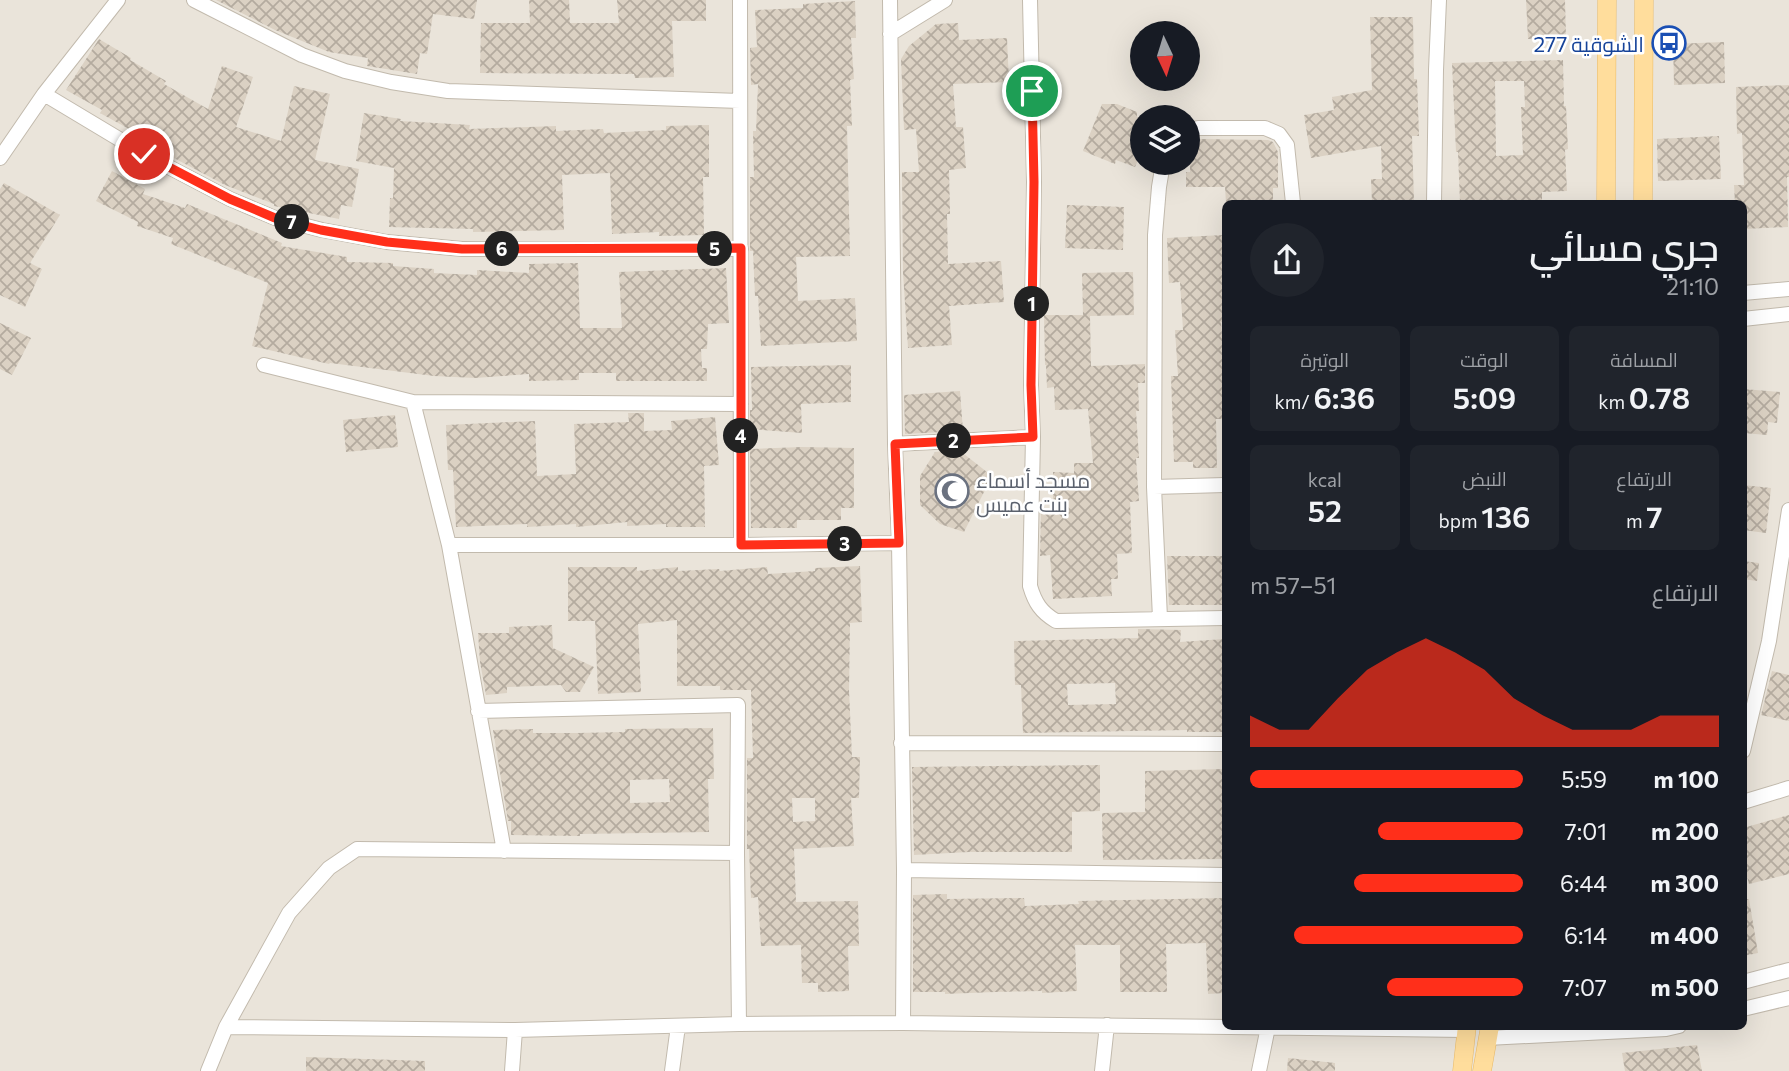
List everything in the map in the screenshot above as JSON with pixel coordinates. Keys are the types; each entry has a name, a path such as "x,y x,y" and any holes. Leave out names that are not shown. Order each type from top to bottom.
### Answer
{"main road":[{"path":"1606,200 1607,0"},
{"path":"1643,200 1644,0"},
{"path":"1462,1071 1467,1030"},
{"path":"1482,1071 1488,1032"}],"street":[{"path":"0,158 44,94 118,0"},
{"path":"194,0 302,55 345,72 391,82 448,91 740,101"},
{"path":"740,0 741,545"},
{"path":"890,0 895,444 904,870 903,1023"},
{"path":"890,34 945,0"},
{"path":"1030,0 1034,182 1030,586 1034,600 1044,614 1056,621 1222,618"},
{"path":"1434,200 1439,0"},
{"path":"44,94 144,154 230,199 275,218 321,230 387,242 462,249 741,248"},
{"path":"1200,128 1265,128 1279,134 1287,145 1293,200"},
{"path":"1160,618 1154,487 1155,235 1161,175"},
{"path":"1747,293 1789,289"},
{"path":"1747,319 1789,314"},
{"path":"264,365 413,402 741,404"},
{"path":"413,402 449,545 504,850"},
{"path":"895,444 1033,437"},
{"path":"1154,487 1222,485"},
{"path":"1747,734 1769,641 1789,510"},
{"path":"449,545 899,543"},
{"path":"478,711 738,705 739,1024"},
{"path":"901,743 1222,744"},
{"path":"1747,801 1789,788"},
{"path":"208,1071 226,1027 289,913 329,868 357,849 737,853"},
{"path":"904,870 1222,875"},
{"path":"1747,981 1789,971"},
{"path":"1747,1008 1789,998"},
{"path":"226,1027 515,1030 903,1023 1222,1026"},
{"path":"1101,1071 1107,1025"},
{"path":"672,1071 678,1026"},
{"path":"512,1071 515,1030"},
{"path":"1259,1071 1267,1030"},
{"path":"1488,1032 1607,1030"}],"shaded area":[{"path":"0,0 1789,0 1789,1071 0,1071"}],"building":[{"path":"216,0 477,0 474,19 433,14 427,54 420,53 417,74 367,66 368,58 329,52 275,30"},
{"path":"529,0 569,0 570,23 619,23 617,0 706,0 706,21 672,21 674,77 635,78 634,74 480,73 481,23 530,23"},
{"path":"1526,0 1565,0 1566,38 1528,39"},
{"path":"855,1 856,38 851,38 854,79 850,80 852,126 847,126 850,256 796,257 798,301 855,298 857,341 761,346 753,251 750,251 750,177 754,177 753,131 756,131 758,84 751,85 750,48 757,47 755,10 803,8 803,4"},
{"path":"1370,17 1413,17 1414,79 1417,79 1419,136 1412,136 1414,200 1372,200 1371,179 1382,179 1381,146 1311,158 1304,115 1334,110 1332,97 1372,90"},
{"path":"958,23 959,40 1007,38 1009,82 953,84 956,127 963,127 966,168 949,170 948,264 1001,261 1004,302 949,306 952,345 908,348 903,273 902,172 919,172 916,129 904,130 901,59 909,46 936,24"},
{"path":"99,39 166,81 164,84 208,109 222,66 253,77 236,127 281,141 294,86 330,94 315,160 359,169 352,207 341,205 339,219 274,206 225,185 136,138 138,134 66,90"},
{"path":"1724,42 1725,83 1674,85 1673,44"},
{"path":"1563,60 1568,149 1565,150 1567,191 1542,192 1542,200 1460,200 1452,63","holes":["1495,81 1524,81 1525,107 1521,107 1523,155 1496,156"]},
{"path":"1789,85 1788,227 1747,229 1747,200 1735,200 1734,185 1744,185 1742,133 1737,134 1736,87"},
{"path":"1102,104 1117,104 1130,109 1130,165 1116,160 1115,164 1083,151"},
{"path":"364,113 401,119 400,121 470,125 469,129 556,126 556,131 603,129 604,133 666,130 666,126 709,125 709,177 703,177 704,235 659,236 659,232 612,234 610,173 562,175 564,230 473,232 473,229 389,227 394,168 356,161"},
{"path":"1719,136 1721,179 1658,181 1657,139"},
{"path":"1200,139 1268,140 1273,142 1278,152 1278,188 1273,188 1273,200 1226,200 1225,187 1186,187 1186,175 1200,175"},
{"path":"112,171 145,189 143,194 185,208 187,204 282,243 281,246 347,257 347,262 393,263 393,266 434,269 434,273 477,275 477,270 529,273 529,264 578,263 580,328 622,328 619,272 726,268 729,323 708,324 707,349 701,349 702,368 707,368 707,381 616,381 616,373 579,373 579,380 529,381 529,374 475,378 434,376 329,364 252,346 268,283 171,244 173,238 137,226 138,222 96,201"},
{"path":"4,183 60,215 30,263 42,269 25,307 0,295 0,189"},
{"path":"1067,205 1124,207 1123,250 1065,248"},
{"path":"1222,235 1222,419 1216,419 1217,468 1193,468 1193,462 1174,462 1171,376 1178,376 1175,330 1183,330 1180,282 1169,283 1167,238"},
{"path":"1133,272 1134,315 1090,316 1091,366 1145,364 1145,383 1138,383 1139,411 1136,411 1139,501 1130,502 1132,553 1117,554 1118,579 1111,579 1112,596 1053,599 1050,555 1040,556 1041,508 1053,508 1053,472 1074,473 1074,463 1093,463 1088,409 1055,410 1054,387 1047,388 1044,315 1083,315 1082,273"},
{"path":"0,323 31,338 12,375 0,369"},
{"path":"851,365 851,402 801,404 802,433 750,429 751,367"},
{"path":"1747,389 1780,392 1777,423 1768,422 1767,435 1747,433"},
{"path":"960,391 963,431 905,434 904,395"},
{"path":"628,413 644,413 644,431 672,430 671,421 715,417 719,465 704,466 705,527 666,527 666,524 627,526 627,522 576,527 576,524 527,527 527,524 456,527 453,470 448,470 446,425 535,421 537,476 576,474 574,424 629,422"},
{"path":"395,415 398,447 346,452 343,420"},
{"path":"854,448 854,508 841,508 841,520 797,520 797,528 751,528 750,449"},
{"name":"مسجد أسماء بنت عميس","path":"959,450 992,476 964,532 940,524 920,505 920,476 935,452"},
{"path":"1747,485 1771,488 1766,533 1747,531"},
{"path":"1167,556 1222,556 1222,605 1169,605"},
{"path":"1747,562 1759,563 1757,581 1747,580"},
{"path":"860,566 862,622 850,623 849,690 852,757 860,757 859,798 851,798 854,846 794,849 796,902 858,901 859,946 848,946 849,991 818,992 818,983 802,983 801,945 761,946 758,897 751,898 747,849 747,758 753,758 751,690 720,690 720,686 677,686 677,620 638,624 641,692 598,694 595,621 568,621 568,567 637,567 637,571 678,567 678,571 720,571 767,567 768,574 815,571 815,568","holes":["792,798 815,798 815,821 793,822"]},
{"path":"552,625 553,648 594,667 580,692 566,692 561,685 507,687 507,693 486,695 478,633 509,633 509,627"},
{"path":"1138,629 1181,630 1180,642 1222,639 1222,732 1187,730 1023,733 1021,685 1015,685 1014,641 1138,638","holes":["1115,683 1116,704 1068,705 1067,684"]},
{"path":"1772,671 1789,675 1789,721 1761,715"},
{"path":"713,728 714,779 708,779 709,832 511,835 511,821 508,821 493,730 533,729 533,733 577,733 625,732 625,729","holes":["669,779 670,802 630,803 630,780"]},
{"path":"1100,765 1100,811 1072,812 1072,852 914,855 912,767"},
{"path":"1222,769 1222,859 1103,860 1102,813 1145,812 1145,771"},
{"path":"1789,815 1789,874 1749,884 1747,827"},
{"path":"947,894 947,899 1024,898 1025,906 1079,904 1078,901 1222,898 1222,993 1208,994 1206,943 1166,944 1167,992 1120,992 1120,945 1075,945 1077,991 945,994 913,992 913,895"},
{"path":"1747,899 1749,899 1758,953 1747,955"},
{"path":"1697,1045 1702,1071 1625,1071 1622,1053"},
{"path":"306,1057 425,1061 425,1071 306,1071"},
{"path":"1288,1058 1335,1063 1335,1071 1287,1071"}],"place":[{"name":"الشوقية 277","path":"1669,43"},
{"name":"مسجد أسماء بنت عميس","path":"952,491"}],"route":[{"path":"144,154 230,199 275,218 387,242 462,249 741,248 741,545 899,543 895,444 1033,437 1032,91"}]}
